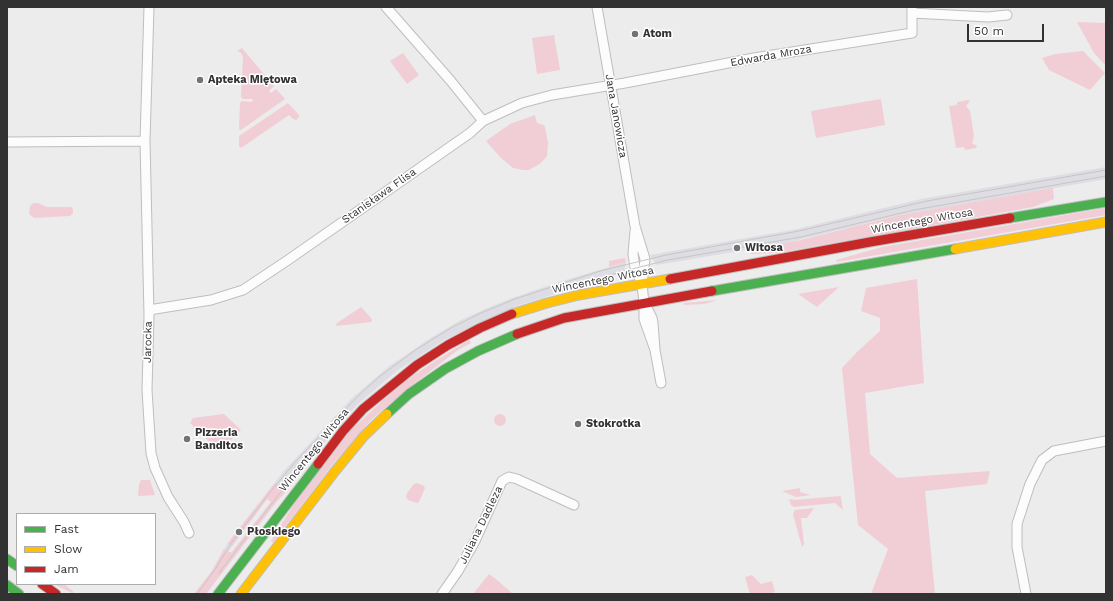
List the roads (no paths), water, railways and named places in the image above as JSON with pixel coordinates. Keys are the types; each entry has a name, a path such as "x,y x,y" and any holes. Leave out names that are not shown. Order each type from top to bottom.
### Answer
{"main road":[{"name":"Wincentego Witosa","path":"218,594 342,431 363,410 417,365 448,345 480,328 517,312 579,295 870,242 1106,202"},
{"path":"244,593 364,436 409,394 445,369 478,351 524,331 564,318 644,303 1106,222"},
{"path":"7,559 16,565"},
{"path":"7,585 19,594"},
{"path":"43,585 56,594"}],"street":[{"name":"Jarocka","path":"149,7 145,141 149,310 147,390 151,453 155,468 168,497 184,522 189,533"},
{"path":"386,7 484,121"},
{"name":"Jana Janowicza","path":"597,7 635,226 633,254 635,268 642,284 644,303 652,318 655,350 661,383"},
{"name":"Edwarda Mroza","path":"611,85 754,58 912,33 912,10 988,17 1007,15"},
{"name":"Stanisława Flisa","path":"149,310 211,300 243,290 470,133 484,121 522,103 552,95 611,85"},
{"path":"7,142 145,141"},
{"path":"1026,594 1017,547 1017,524 1030,484 1042,460 1054,451 1106,441"},
{"name":"Juliana Dadleza","path":"442,594 476,541 502,481 509,477 517,479 574,504"}],"tram line":[{"path":"197,594 216,568 232,542 271,491 297,460 359,395 379,377 417,349 451,328 481,313 515,299 600,271 666,255 799,231 927,201 1106,170"},
{"path":"556,292 620,272 668,260 801,237 914,210 1106,176"},
{"path":"219,573 283,489 321,443"}],"place":[{"name":"Atom","path":"635,34"},
{"name":"Apteka Miętowa","path":"200,80"},
{"name":"Witosa","path":"737,248"},
{"name":"Stokrotka","path":"578,424"},
{"name":"Pizzeria Banditos","path":"187,439"},
{"name":"Płoskiego","path":"239,532"}]}
